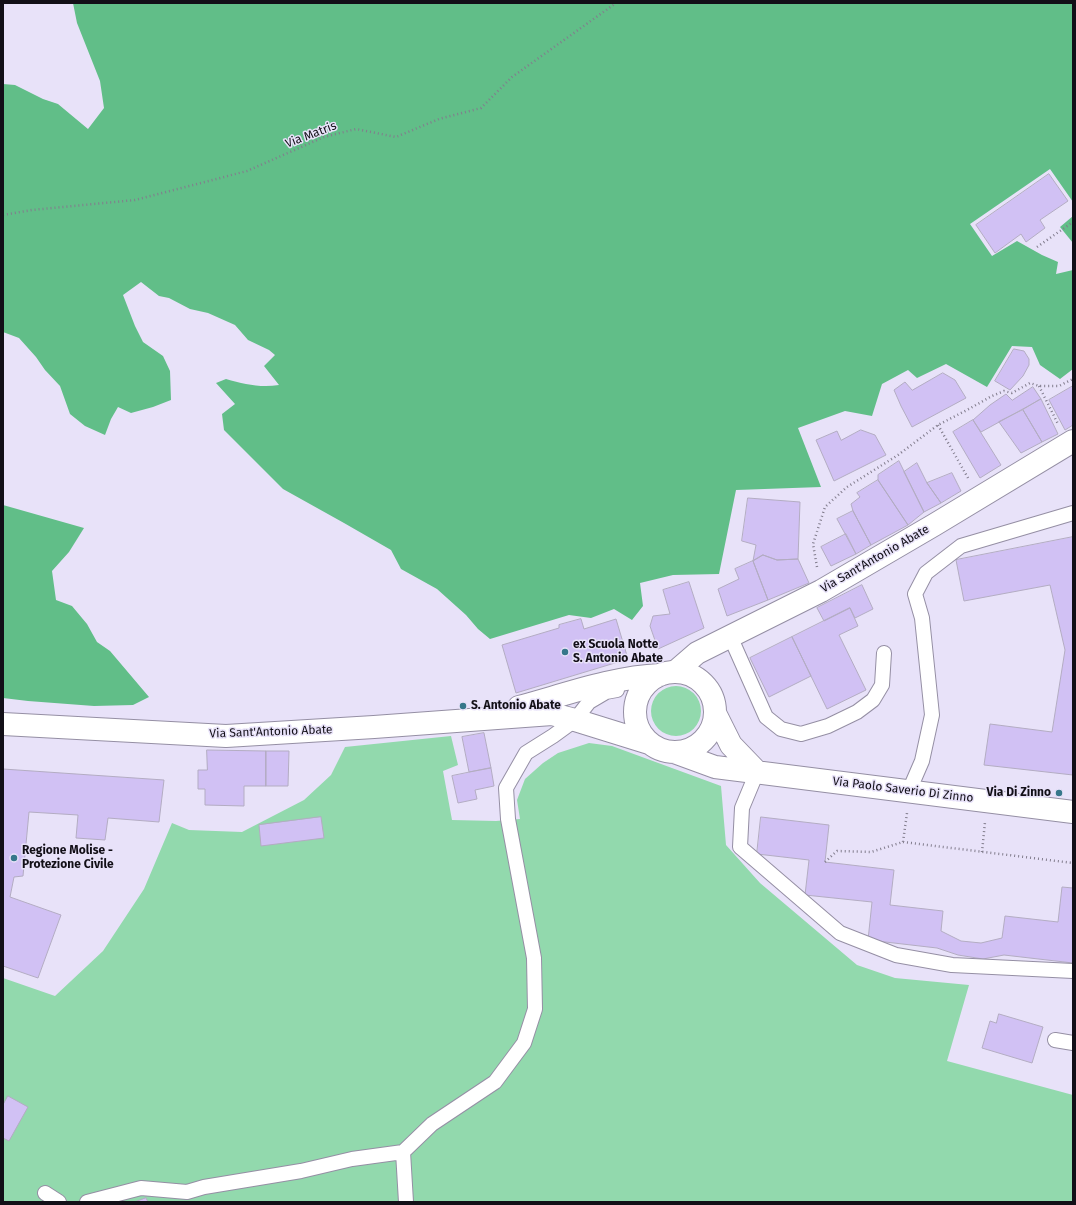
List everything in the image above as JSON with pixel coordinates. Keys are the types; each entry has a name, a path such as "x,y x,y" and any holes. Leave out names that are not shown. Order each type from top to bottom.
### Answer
{"street":[{"name":"Via Sant'Antonio Abate","path":"467,721 606,683 640,676 661,677 697,653 821,591 1071,442"},
{"path":"715,713 712,728 703,741 690,749 674,752 661,750 649,743 639,729 635,713 638,697 661,677 687,674 698,680 707,689 713,700 715,713 731,746 757,772"},
{"name":"Via Sant'Antonio Abate","path":"3,724 226,736 467,721 552,714 649,743"},
{"name":"Via Paolo Saverio Di Zinno","path":"674,752 715,767 1073,812"}],"lane":[{"path":"909,791 922,761 932,715 922,618 915,594 926,573 960,546 1073,513"},
{"path":"730,636 766,717 781,729 801,734 828,726 857,712 873,700 882,685 884,653"},
{"path":"87,1202 141,1188 187,1192 301,1171 352,1159 403,1152 432,1124 495,1082 524,1044 535,1008 534,958 508,819 506,788 526,753 575,720 589,702 606,692 661,677"},
{"path":"757,772 742,808 740,847 840,933 896,955 952,965 1073,971"},
{"path":"1055,1040 1073,1043"},
{"path":"403,1152 406,1202"},
{"path":"45,1193 59,1202"}],"path":[{"name":"Via Matris","path":"3,214 135,200 247,171 324,137 356,129 396,137 439,119 481,108 512,77 616,3"},
{"path":"1037,247 1073,222"},
{"path":"821,591 813,544 825,507 847,487 898,454 938,425 998,393 1004,391 1012,393 1030,383 1039,386 1059,386 1073,379"},
{"path":"1039,386 1071,442"},
{"path":"938,425 979,498"},
{"path":"903,842 909,791"},
{"path":"825,862 837,851 871,852 903,842 1073,863"}],"green space":[{"path":"73,3 1073,3 1073,202 1050,169 970,224 992,256 1017,241 1058,262 1056,274 1073,270 1073,369 1060,379 1040,365 1032,347 1012,346 987,387 946,364 917,378 908,370 882,384 872,416 845,411 798,428 821,487 736,490 719,574 673,575 640,583 643,606 632,620 614,609 591,618 569,615 490,639 437,589 401,569 391,550 283,489 224,430 222,414 235,404 216,383 226,379 259,386 279,385 264,366 275,355 269,350 248,340 235,325 208,313 190,309 169,298 159,296 141,282 123,295 143,342 163,356 170,371 171,400 131,413 118,407 111,419 105,435 85,426 70,414 60,386 19,338 3,332 3,84 15,85 43,99 58,104 88,129 104,108 100,81 77,23"},
{"path":"1073,216 1073,243 1060,227"},
{"path":"3,505 84,528 69,552 52,571 56,600 72,606 87,624 97,642 110,651 149,697 133,705 94,706 3,698"},
{"path":"671,686 681,686 694,693 701,706 701,716 694,729 681,736 671,736 662,732 655,725 651,716 651,706 655,697 662,690"},
{"path":"451,736 458,765 443,771 452,820 496,821 520,819 517,800 525,779 543,763 558,753 589,743 612,746 721,786 726,845 760,883 857,965 895,978 969,985 947,1061 1073,1095 1073,1202 3,1202 3,978 55,996 103,951 144,889 172,823 189,830 242,832 304,800 331,775 345,747"}],"building":[{"path":"1049,174 1068,201 1040,220 1045,228 1026,242 1021,234 995,253 976,225"},
{"path":"1014,349 1024,351 1029,359 1029,365 1023,376 1010,390 995,381"},
{"path":"943,373 955,380 966,398 912,427 894,390 905,382 912,390"},
{"path":"1073,386 1073,425 1065,430 1049,400"},
{"path":"1033,387 1041,399 981,432 973,420 990,405 1006,394 1012,400"},
{"path":"1041,399 1058,434 1042,442 1023,410"},
{"path":"1023,410 1042,442 1021,453 999,422"},
{"path":"973,420 1001,465 980,478 953,432"},
{"path":"861,430 875,435 886,455 834,481 816,440 837,431 841,440"},
{"path":"899,461 924,512 908,525 878,480 878,475"},
{"path":"917,463 927,483 941,503 924,512 904,472"},
{"path":"952,473 961,491 941,503 927,483"},
{"path":"878,480 908,525 871,545 853,511 851,504 860,497 857,493"},
{"path":"748,498 800,502 798,559 777,560 763,555 753,561 756,545 742,541"},
{"path":"853,511 871,545 856,554 837,519"},
{"path":"846,534 856,554 831,566 821,547"},
{"path":"1073,537 1073,775 984,765 990,724 1052,732 1065,650 1050,585 964,601 956,560"},
{"path":"763,555 777,560 798,559 809,583 768,600 753,561"},
{"path":"753,561 768,600 727,616 718,589 739,579 735,569"},
{"path":"689,582 704,628 658,649 650,626 653,616 670,614 663,590"},
{"path":"862,585 873,609 855,618 850,608 824,621 817,608"},
{"path":"850,608 858,626 839,635 866,690 827,709 792,637"},
{"name":"ex Scuola Notte S. Antonio Abate","path":"581,619 584,629 616,619 628,659 516,693 502,645 559,628 559,625"},
{"path":"792,637 811,676 769,697 750,658"},
{"path":"484,733 491,768 469,772 462,737"},
{"path":"207,750 266,751 266,786 244,786 244,806 205,805 205,789 198,789 198,770 207,770"},
{"path":"266,751 289,751 288,786 266,786"},
{"path":"491,768 494,786 475,790 477,799 458,803 452,776"},
{"name":"Regione Molise - Protezione Civile","path":"3,769 164,780 159,822 108,818 105,840 76,838 78,815 29,812 23,876 14,877 10,897 61,915 38,978 3,966"},
{"path":"321,817 324,838 261,846 259,825"},
{"path":"761,817 829,825 825,862 894,870 890,905 943,911 941,931 961,941 981,943 1002,938 1005,916 1058,922 1062,887 1073,888 1073,963 1004,955 983,959 958,955 937,948 868,940 872,902 805,895 809,860 757,854"},
{"path":"999,1014 1043,1027 1032,1063 982,1048 990,1021 996,1023"},
{"path":"8,1096 28,1107 9,1141 3,1138 3,1105"},
{"path":"146,1198 148,1202 135,1202"}],"place":[{"name":"ex Scuola Notte S. Antonio Abate","path":"565,652"},
{"name":"S. Antonio Abate","path":"463,706"},
{"name":"Via Di Zinno","path":"1059,793"},
{"name":"Regione Molise - Protezione Civile","path":"14,858"}]}
